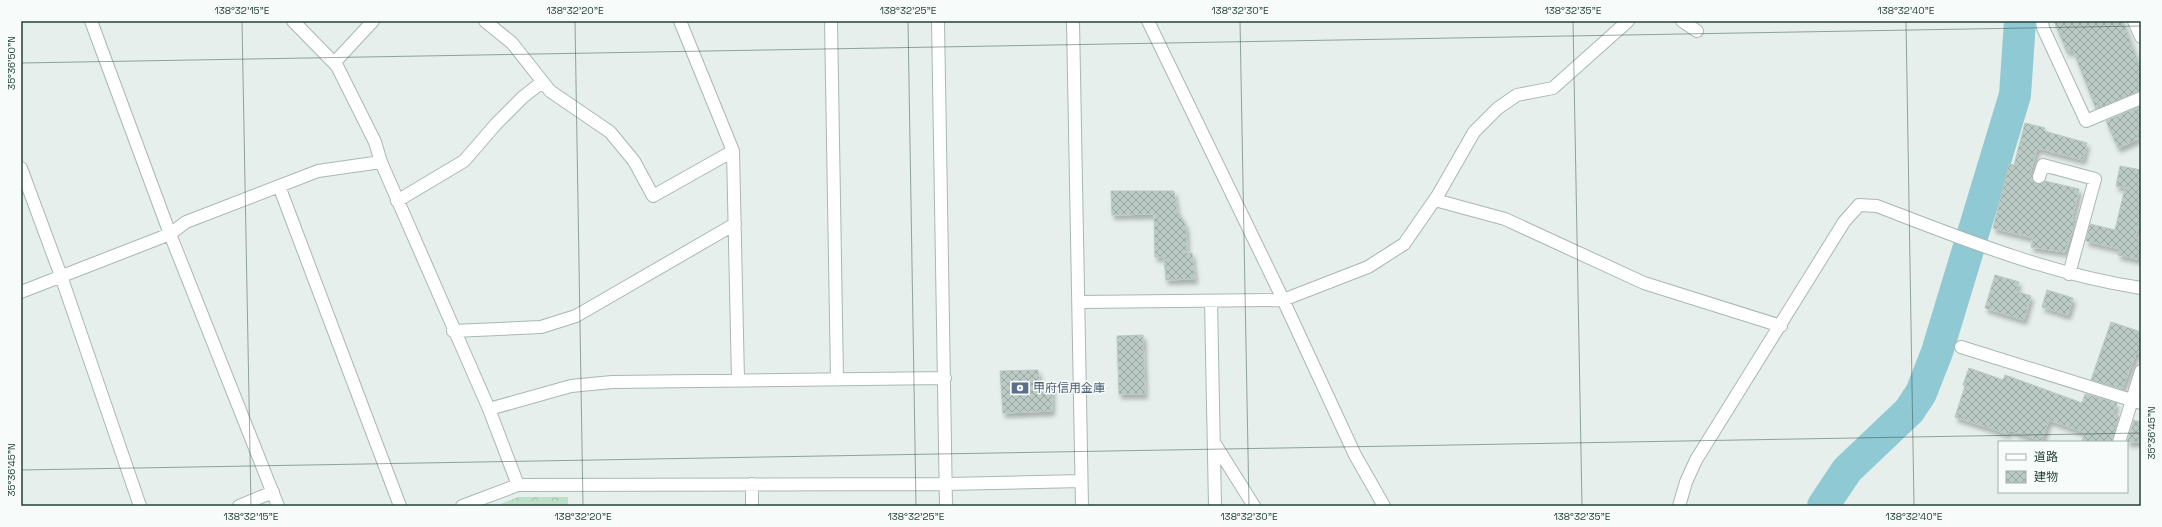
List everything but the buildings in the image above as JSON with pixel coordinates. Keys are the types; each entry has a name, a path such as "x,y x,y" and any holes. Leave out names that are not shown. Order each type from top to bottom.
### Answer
{"street":[{"path":"91,21 170,234 278,506"},
{"path":"293,21 334,64 375,142 381,162 397,201 453,331 489,409 518,485"},
{"path":"334,64 373,21"},
{"path":"485,21 512,43 550,91 610,132 634,161 653,196 733,151"},
{"path":"680,21 733,151 738,380"},
{"path":"830,21 837,379"},
{"path":"938,21 946,506"},
{"path":"1073,21 1082,506"},
{"path":"1148,21 1355,455 1381,505"},
{"path":"1079,302 1282,300 1368,267 1404,244 1435,200 1474,132 1498,108 1517,95 1553,88 1628,21"},
{"path":"1682,21 1697,31"},
{"path":"2042,21 2043,28 2086,121 2141,98"},
{"path":"2134,21 2141,37"},
{"path":"397,201 464,161 512,108 542,82"},
{"path":"21,292 170,234 186,222 318,171 381,162"},
{"path":"2039,177 2043,165 2095,179 2069,274"},
{"path":"21,168 61,276 140,506"},
{"path":"278,186 400,506"},
{"path":"1435,200 1505,219 1644,283 1781,326"},
{"path":"1679,506 1686,482 1696,460 1781,326 1844,222 1859,205 1877,206 1941,231 2069,274 2100,282 2141,288"},
{"path":"453,331 541,327 576,316 735,224"},
{"path":"1211,300 1216,506"},
{"path":"1961,347 2136,402"},
{"path":"2119,441 2136,402 2141,371"},
{"path":"489,409 571,386 612,382 945,378"},
{"path":"1214,443 1254,506"},
{"path":"462,506 518,485 946,484 1081,481"},
{"path":"752,484 752,506"},
{"path":"239,506 273,492"}],"green space":[{"path":"518,497 568,497 568,506 495,506"}],"waterway":[{"path":"1823,506 1847,470 1909,411 1921,393 1937,352 2015,95 2020,21"}],"place":[{"name":"甲府信用金庫","path":"1020,388"}]}
